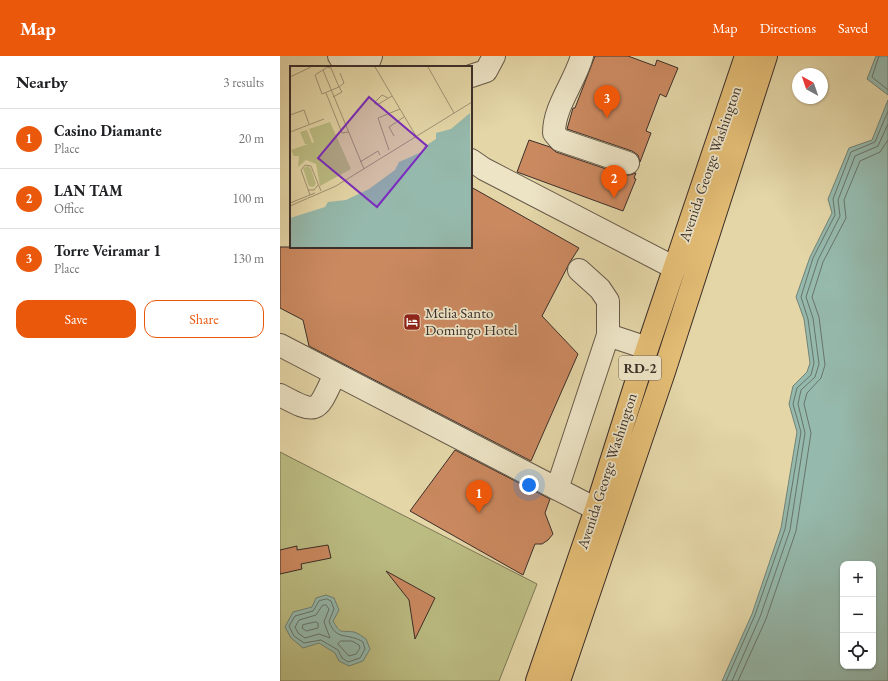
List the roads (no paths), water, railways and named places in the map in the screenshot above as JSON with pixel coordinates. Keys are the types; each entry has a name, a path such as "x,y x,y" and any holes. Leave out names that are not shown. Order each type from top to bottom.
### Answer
{"highway":[{"name":"Avenida George Washington","path":"559,681 605,512 647,348 746,56"},
{"name":"Avenida George Washington","path":"537,681 605,512 664,372 766,56"}],"lane":[{"path":"339,56 344,63 352,66"},
{"path":"364,66 369,63 371,56"},
{"path":"472,76 486,71 494,56"},
{"path":"582,56 578,70 554,120 554,133 560,140 628,163"},
{"path":"472,161 484,169 675,268"},
{"path":"557,489 608,335 608,302 600,288 579,270"},
{"path":"608,335 647,348"},
{"path":"280,345 557,489 605,512"},
{"path":"280,395 304,408 314,407 322,402 335,374"}],"water":[{"path":"876,56 888,56 888,95 867,79"},
{"path":"888,100 888,681 722,681 752,614 781,528 797,432 789,404 793,386 807,372 810,363 804,319 796,297 810,257 832,213 828,199 849,148 872,140"},
{"path":"326,595 334,598 339,610 333,621 339,630 354,632 366,639 370,649 363,661 349,666 339,661 335,653 319,643 303,648 291,638 285,627 293,612 312,607 316,598"}],"place":[{"name":"Torre Veiramar 1","path":"607,118"},
{"name":"LAN TAM","path":"614,198"},
{"name":"Melia Santo Domingo Hotel","path":"412,322"},
{"name":"Casino Diamante","path":"479,513"}]}
